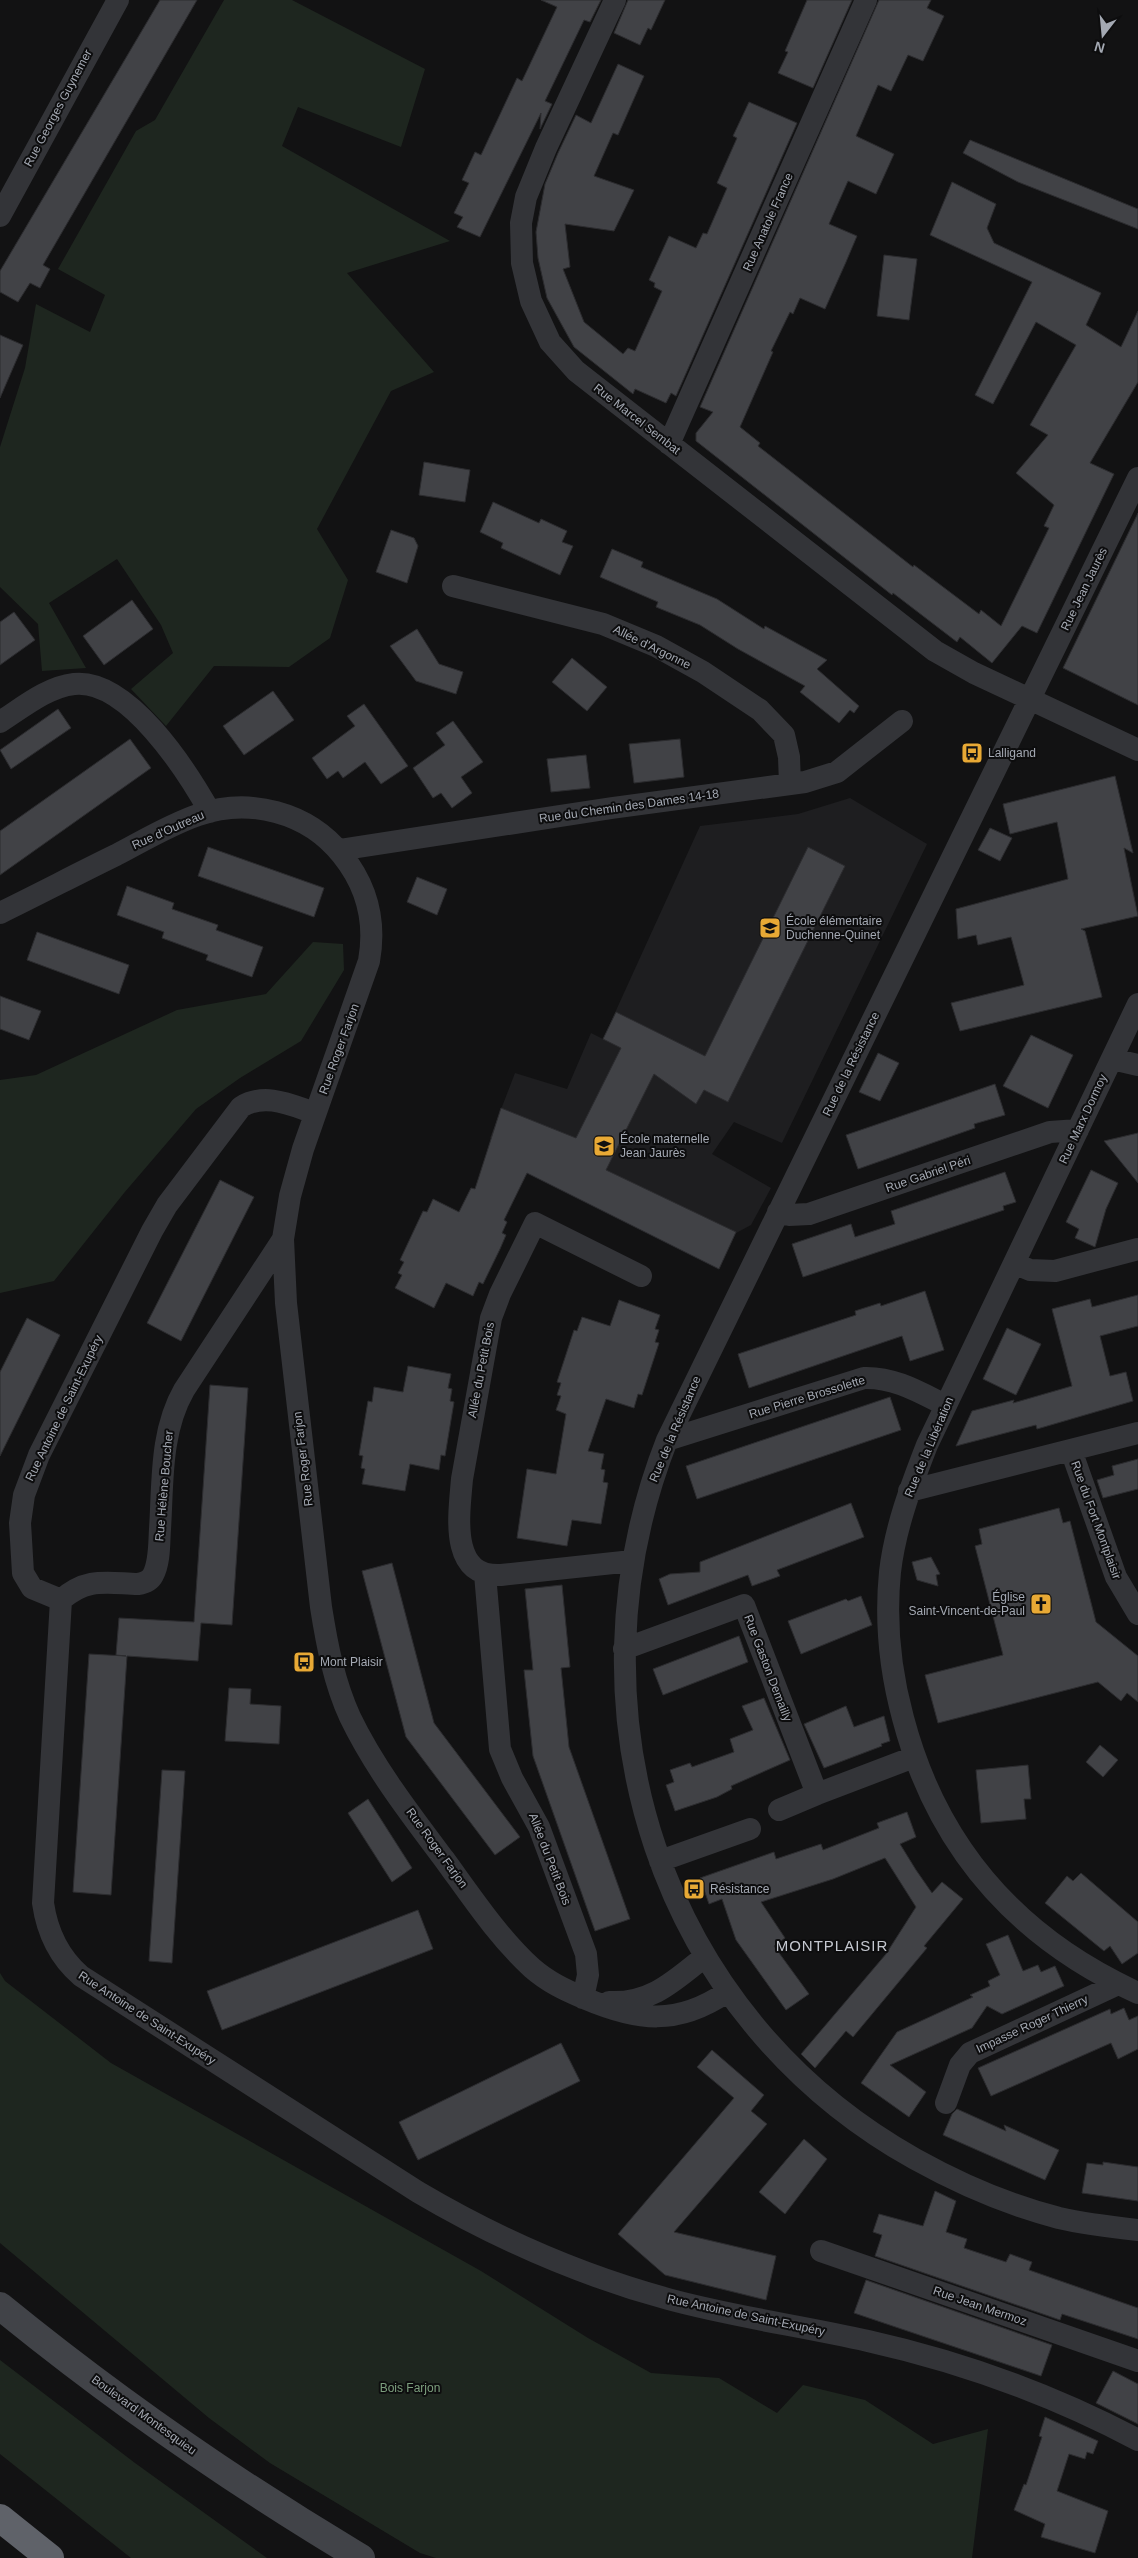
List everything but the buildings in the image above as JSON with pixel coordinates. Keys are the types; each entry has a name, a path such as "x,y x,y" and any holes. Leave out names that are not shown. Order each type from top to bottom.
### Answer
{"highway":[{"path":"0,2518 50,2558"}],"main road":[{"name":"Boulevard Montesquieu","path":"0,2306 147,2418 292,2517 361,2558"},
{"name":"Boulevard Montesquieu","path":"292,2517 344,2558"}],"street":[{"name":"Rue Georges Guynemer","path":"0,216 118,0"},
{"name":"Rue Marcel Sembat","path":"615,0 546,148 523,210 520,236 524,276 538,318 550,342 576,371 935,651 962,667 1138,750"},
{"name":"Rue Anatole France","path":"670,444 866,0"},
{"name":"Rue Jean Jaurès","path":"1030,700 1138,478"},
{"name":"Allée d'Argonne","path":"453,586 603,624 656,646 703,672 760,710 784,735 789,757 790,784"},
{"path":"0,722 52,690 73,684 94,685 115,696 141,718 177,760 210,812"},
{"name":"Rue de la Résistance","path":"1030,700 667,1440 647,1496 632,1561 624,1649 626,1704 635,1767 647,1821 660,1861 704,1957 727,1992 764,2038 817,2091 897,2149 945,2175 1010,2203 1061,2218 1138,2230"},
{"name":"Rue du Chemin des Dames 14-18","path":"339,850 415,837 790,784 819,778 837,772 902,721"},
{"name":"Rue d'Outreau","path":"0,913 172,827 210,812 240,807 279,812 319,832 339,850"},
{"name":"Rue Roger Farjon","path":"339,850 357,875 367,899 372,949 366,976 315,1113 290,1196 283,1239 287,1318 321,1607 329,1654 350,1716 373,1758 419,1825 504,1938 545,1978 583,1998 616,2011 642,2017 658,2017 696,2010 727,1992"},
{"name":"Rue Marx Dormoy","path":"1028,1234 1138,1004"},
{"path":"1112,1059 1138,1065"},
{"name":"Rue Antoine de Saint-Exupéry","path":"315,1113 266,1099 249,1102 241,1108 167,1205 152,1230 39,1455 28,1481 22,1503 20,1540 23,1573 32,1588 61,1600 43,1902 52,1937 65,1959 81,1976 418,2192 457,2215 525,2248 620,2284 668,2299 870,2341 982,2373 1061,2402 1138,2440"},
{"name":"Rue Gabriel Péri","path":"778,1212 789,1215 809,1214 1050,1132 1078,1130"},
{"name":"Allée du Petit Bois","path":"583,1998 588,1975 586,1954 540,1827 512,1778 500,1749 485,1574 472,1567 464,1555 460,1516 462,1479 491,1318 500,1294 535,1223 641,1276"},
{"name":"Rue de la Libération","path":"1028,1234 945,1406 909,1491 896,1539 890,1572 888,1632 896,1693 914,1757 942,1819 960,1849 981,1878 1043,1936 1086,1967 1128,1988"},
{"name":"Rue Hélène Boucher","path":"61,1600 74,1589 92,1582 138,1584 145,1583 154,1574 158,1555 166,1442 172,1414 184,1390 283,1239"},
{"path":"1014,1263 1030,1270 1055,1271 1138,1249"},
{"name":"Rue Pierre Brossolette","path":"667,1440 864,1378 888,1379 945,1406"},
{"path":"909,1491 1138,1432"},
{"name":"Rue du Fort Montplaisir","path":"1072,1450 1116,1577 1138,1614"},
{"path":"485,1574 632,1561"},
{"name":"Rue Gaston Demailly","path":"624,1649 744,1605 817,1794"},
{"path":"780,1810 914,1757"},
{"path":"660,1861 750,1828"},
{"name":"Rue Roger Farjon","path":"583,1998 619,2002 649,1997 704,1957"},
{"name":"Impasse Roger Thierry","path":"946,2103 958,2070 970,2053 1128,1988"},
{"name":"Rue Jean Mermoz","path":"821,2251 1138,2361"}],"shaded area":[{"name":"École élémentaire Duchenne-Quinet","path":"850,798 927,844 782,1143 734,1122 712,1154 771,1188 751,1225 736,1233 719,1269 487,1153 492,1139 490,1138 515,1073 567,1089 591,1033 603,1039 700,826 798,814"}],"green space":[{"path":"224,0 292,0 425,69 401,147 298,107 282,146 450,241 347,273 434,372 391,391 317,529 348,580 330,638 289,667 214,666 166,726 131,689 173,653 161,625 117,559 49,603 86,668 42,671 38,624 0,587 0,447 25,368 36,304 90,332 105,295 58,269 136,131 155,120"},
{"path":"313,942 343,944 344,970 301,1041 240,1078 196,1109 124,1193 54,1281 0,1293 0,1080 36,1075 177,1010 266,994"},
{"name":"Bois Farjon","path":"0,1973 5,1981 111,2063 481,2271 588,2338 651,2373 719,2378 777,2413 803,2385 865,2400 933,2444 988,2429 972,2558 436,2558 420,2553 270,2463 209,2418 0,2243"},
{"path":"0,2360 135,2463 267,2558 131,2558 0,2454"}],"place":[{"name":"Lalligand","path":"972,753"},
{"name":"École élémentaire Duchenne-Quinet","path":"770,928"},
{"name":"École maternelle Jean Jaurès","path":"604,1146"},
{"name":"Église Saint-Vincent-de-Paul","path":"1041,1604"},
{"name":"Mont Plaisir","path":"304,1662"},
{"name":"Résistance","path":"694,1889"}],"district":[{"name":"MONTPLAISIR","path":"832,1946"}]}
